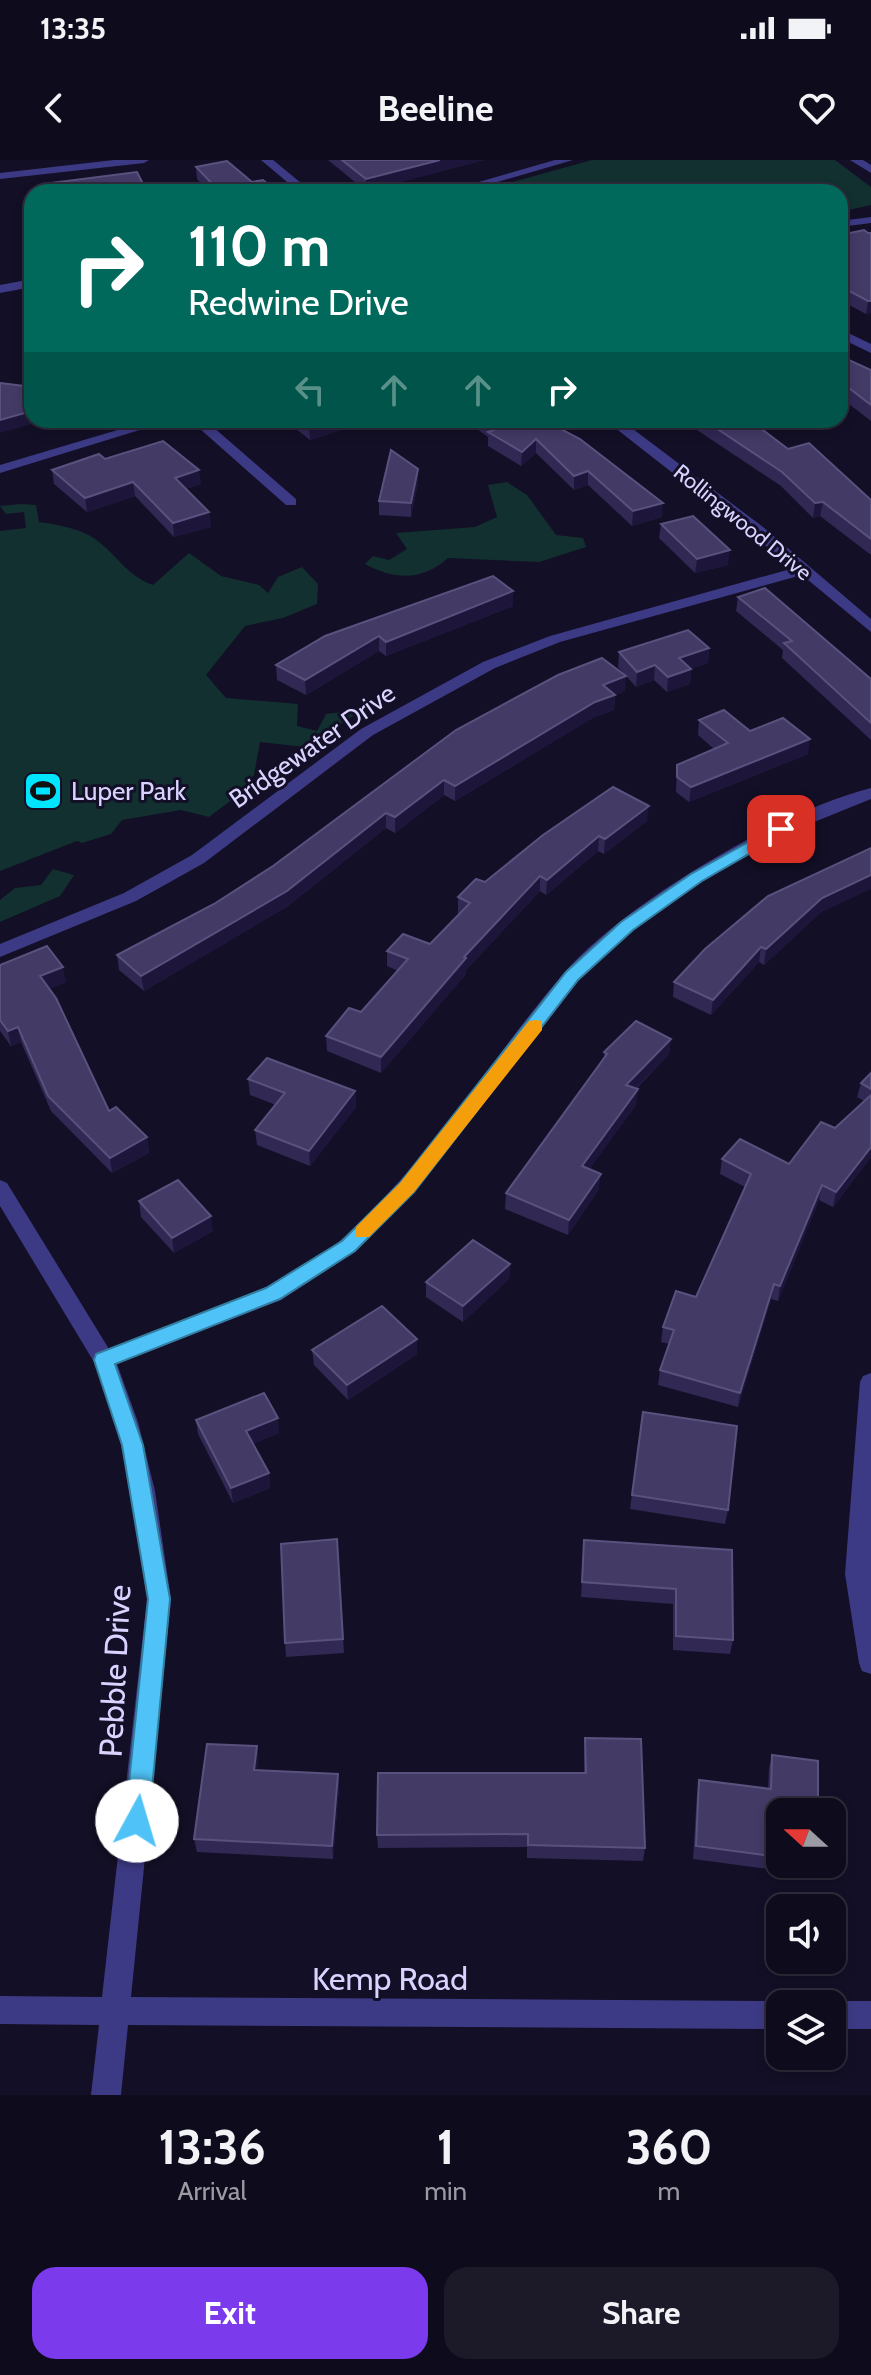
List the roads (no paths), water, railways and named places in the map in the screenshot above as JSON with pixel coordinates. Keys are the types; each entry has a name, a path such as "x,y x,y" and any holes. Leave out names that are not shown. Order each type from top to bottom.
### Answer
{"street":[{"path":"0,176 144,160"},
{"path":"266,160 296,184"},
{"path":"480,184 568,160"},
{"path":"855,160 871,170"},
{"path":"848,223 871,220"},
{"path":"0,289 24,284"},
{"path":"848,337 871,349"},
{"path":"0,469 138,428"},
{"path":"206,428 291,502"},
{"name":"Rollingwood Drive","path":"623,428 758,530 871,627"},
{"name":"Bridgewater Drive","path":"0,951 130,897 198,859 367,732 489,665 555,639 804,570"},
{"path":"104,1360 273,1294 348,1246 407,1188 572,976 627,926 696,878 781,829 871,793"},
{"name":"Pebble Drive","path":"0,1188 104,1360 127,1422 140,1477 159,1599 106,2095"},
{"path":"871,1382 857,1574 871,1663"},
{"name":"Kemp Road","path":"0,2010 766,2015"},
{"path":"846,2015 871,2015"}],"place":[{"name":"Luper Park","path":"43,791"}]}
